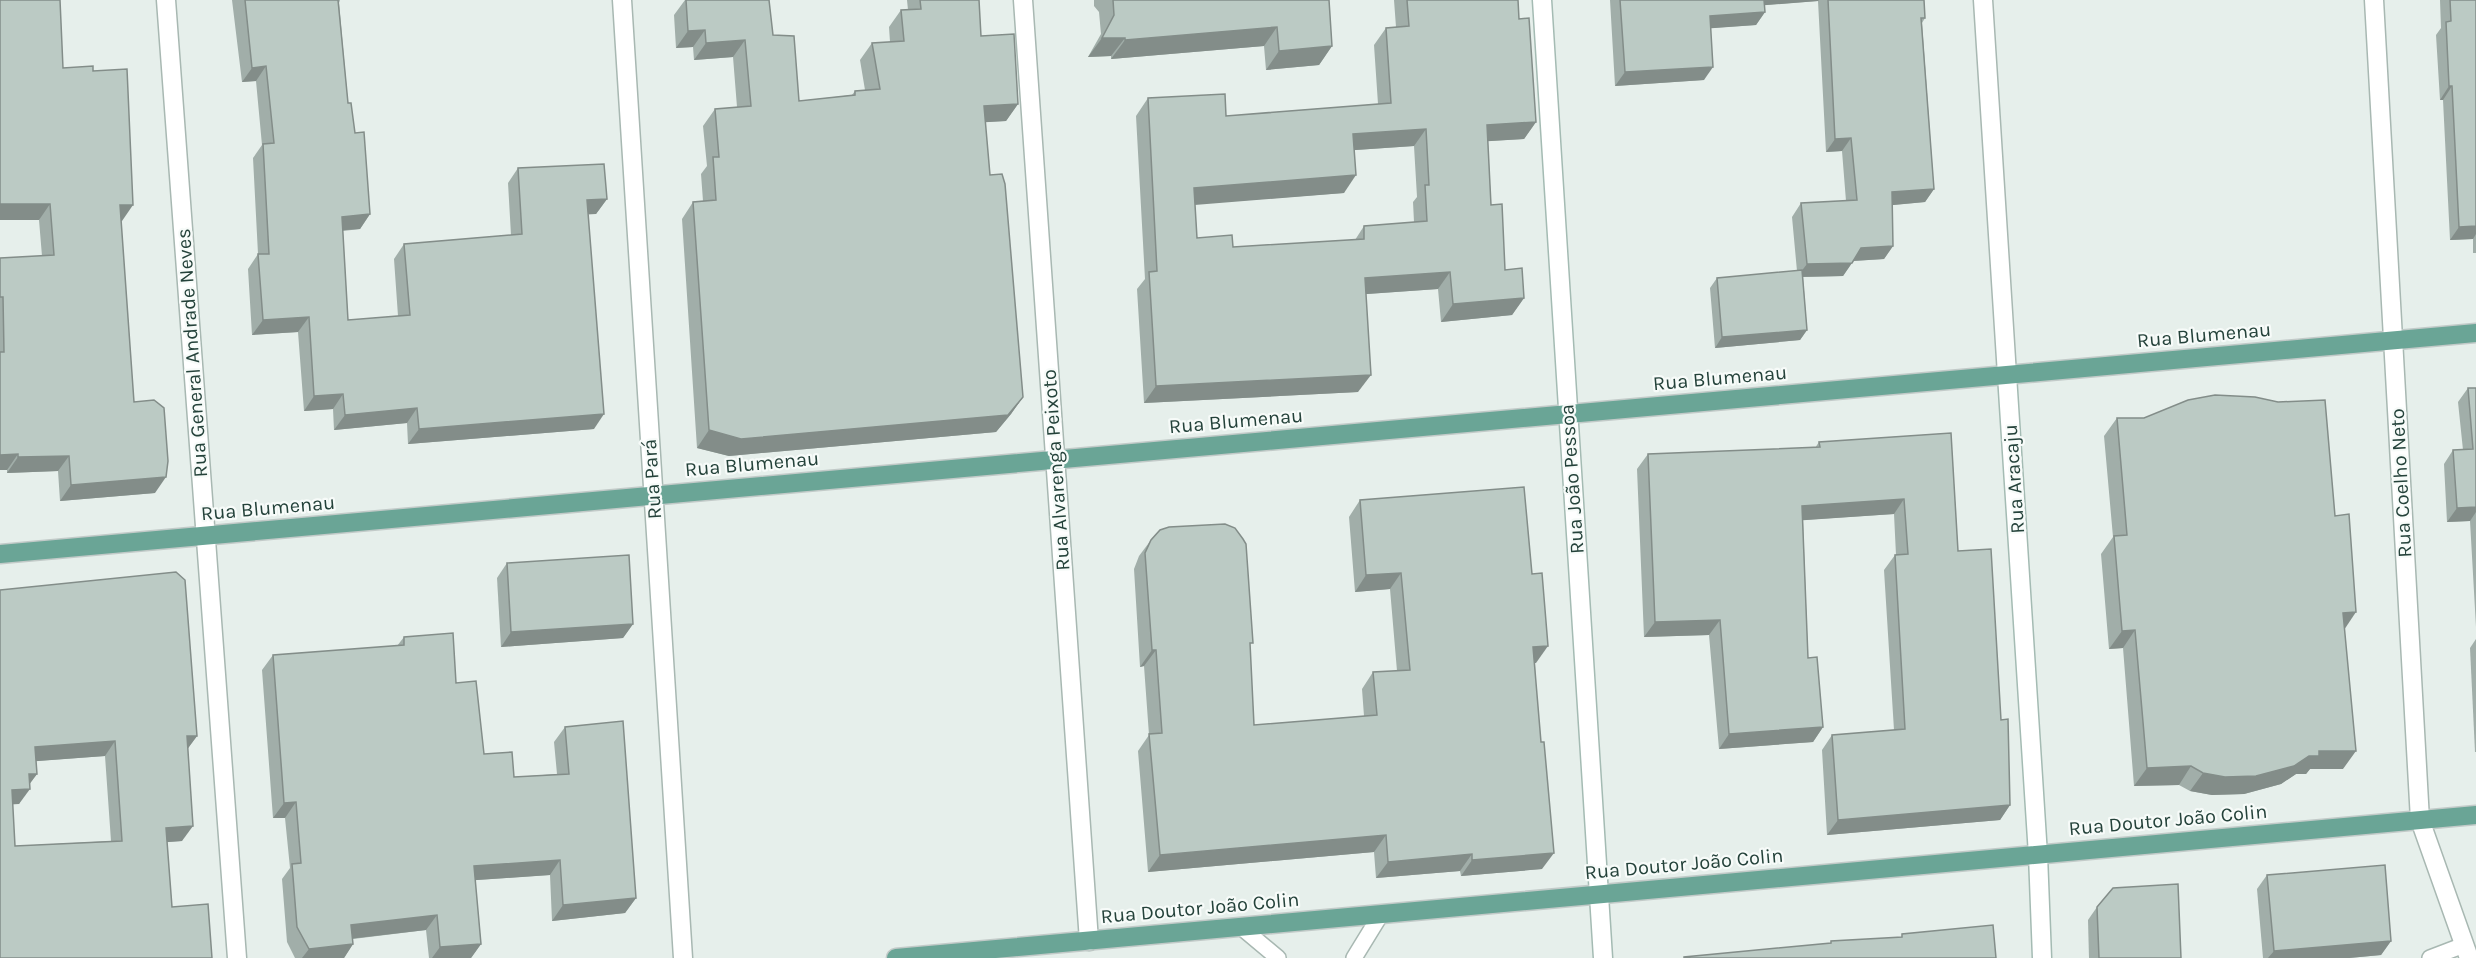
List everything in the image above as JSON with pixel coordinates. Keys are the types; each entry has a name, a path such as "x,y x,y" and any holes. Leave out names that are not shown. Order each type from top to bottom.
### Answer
{"main road":[{"name":"Rua Blumenau","path":"0,554 2476,333"},
{"name":"Rua Doutor João Colin","path":"896,958 2476,815"}],"street":[{"name":"Rua General Andrade Neves","path":"166,0 237,958"},
{"name":"Rua Pará","path":"622,0 682,958"},
{"name":"Rua Alvarenga Peixoto","path":"1023,0 1089,940"},
{"name":"Rua João Pessoa","path":"1542,0 1603,958"},
{"name":"Rua Aracaju","path":"1983,0 2038,855 2042,958"},
{"name":"Rua Coelho Neto","path":"2374,0 2420,820 2466,952"}],"lane":[{"path":"1354,958 1381,914"},
{"path":"1241,927 1278,958"},
{"path":"2430,958 2466,952"}],"building":[{"path":"0,0 60,0 63,68 93,66 93,71 127,69 133,205 120,205 134,402 154,400 164,408 168,461 166,477 71,485 69,456 0,455 0,352 4,352 0,258 54,255 50,204 0,204"},
{"path":"245,0 338,0 348,103 351,103 355,133 364,132 370,214 342,217 348,320 410,315 404,244 522,234 518,168 604,164 607,199 587,200 604,414 419,429 417,408 345,415 343,394 314,396 309,317 263,320 258,254 269,254 263,144 274,143 266,66 252,68"},
{"path":"686,0 769,0 773,35 794,36 799,101 855,95 855,91 880,89 872,43 904,41 901,10 921,9 920,0 979,0 981,36 1014,34 1018,104 984,106 990,175 1002,174 1005,184 1023,397 1008,415 741,439 709,430 693,202 716,200 713,157 719,157 715,109 751,106 745,40 706,43 705,30 688,31"},
{"path":"1113,0 1329,0 1332,46 1279,51 1277,27 1125,40 1125,38 1102,38 1114,15"},
{"path":"1407,0 1518,0 1519,19 1529,18 1536,122 1487,125 1491,205 1502,204 1505,270 1522,268 1524,298 1453,304 1450,272 1365,278 1371,375 1156,386 1149,272 1157,271 1148,98 1225,94 1226,116 1391,103 1386,28 1409,26","holes":["1426,129 1429,185 1425,185 1427,221 1364,226 1364,239 1233,247 1232,235 1197,238 1194,188 1356,175 1353,134"]},
{"path":"1620,0 1764,0 1765,12 1710,16 1713,67 1625,72"},
{"path":"1828,0 1924,0 1925,18 1921,18 1934,189 1892,192 1893,246 1861,248 1852,263 1807,264 1801,203 1857,200 1851,138 1835,139"},
{"path":"2450,0 2476,0 2476,226 2459,227 2452,86 2449,86 2446,22 2451,21"},
{"path":"1802,270 1807,330 1722,337 1717,278"},
{"path":"2468,388 2476,388 2476,507 2457,508 2453,450 2473,449"},
{"path":"2215,395 2255,397 2278,402 2325,400 2335,516 2349,514 2356,612 2343,613 2356,751 2319,751 2319,756 2309,756 2294,766 2256,776 2225,777 2203,773 2191,766 2147,768 2135,630 2122,631 2114,536 2127,535 2117,418 2144,418 2188,400"},
{"path":"1951,433 1958,551 1991,549 2001,720 2008,719 2010,805 1838,820 1832,735 1905,729 1895,555 1908,554 1904,499 1802,506 1808,658 1817,657 1823,727 1729,734 1720,620 1655,622 1648,454 1820,447 1819,442"},
{"path":"1524,487 1532,574 1542,573 1548,646 1533,647 1554,853 1472,860 1472,854 1388,862 1386,835 1160,855 1149,734 1162,733 1156,650 1152,650 1145,553 1151,540 1160,530 1169,527 1225,524 1235,528 1246,544 1253,643 1250,643 1254,725 1377,715 1373,672 1410,670 1401,573 1366,575 1360,500"},
{"path":"629,555 633,624 511,632 507,563"},
{"path":"176,572 185,580 197,736 187,736 193,826 166,828 172,907 208,904 212,958 0,958 0,590","holes":["115,741 122,841 15,846 12,790 30,789 29,774 37,774 35,747"]},
{"path":"453,633 456,683 476,681 484,754 512,752 514,777 569,774 565,727 623,721 636,898 563,905 560,860 474,866 481,944 440,947 437,915 351,925 353,944 309,949 297,927 292,864 301,863 296,802 284,803 273,655 404,645 404,637"},
{"path":"2385,865 2391,941 2274,951 2267,875"},
{"path":"2178,884 2181,958 2099,958 2097,907 2113,888"},
{"path":"1993,925 1996,958 1684,958 1831,943 1831,941 1902,937 1902,934"}]}
